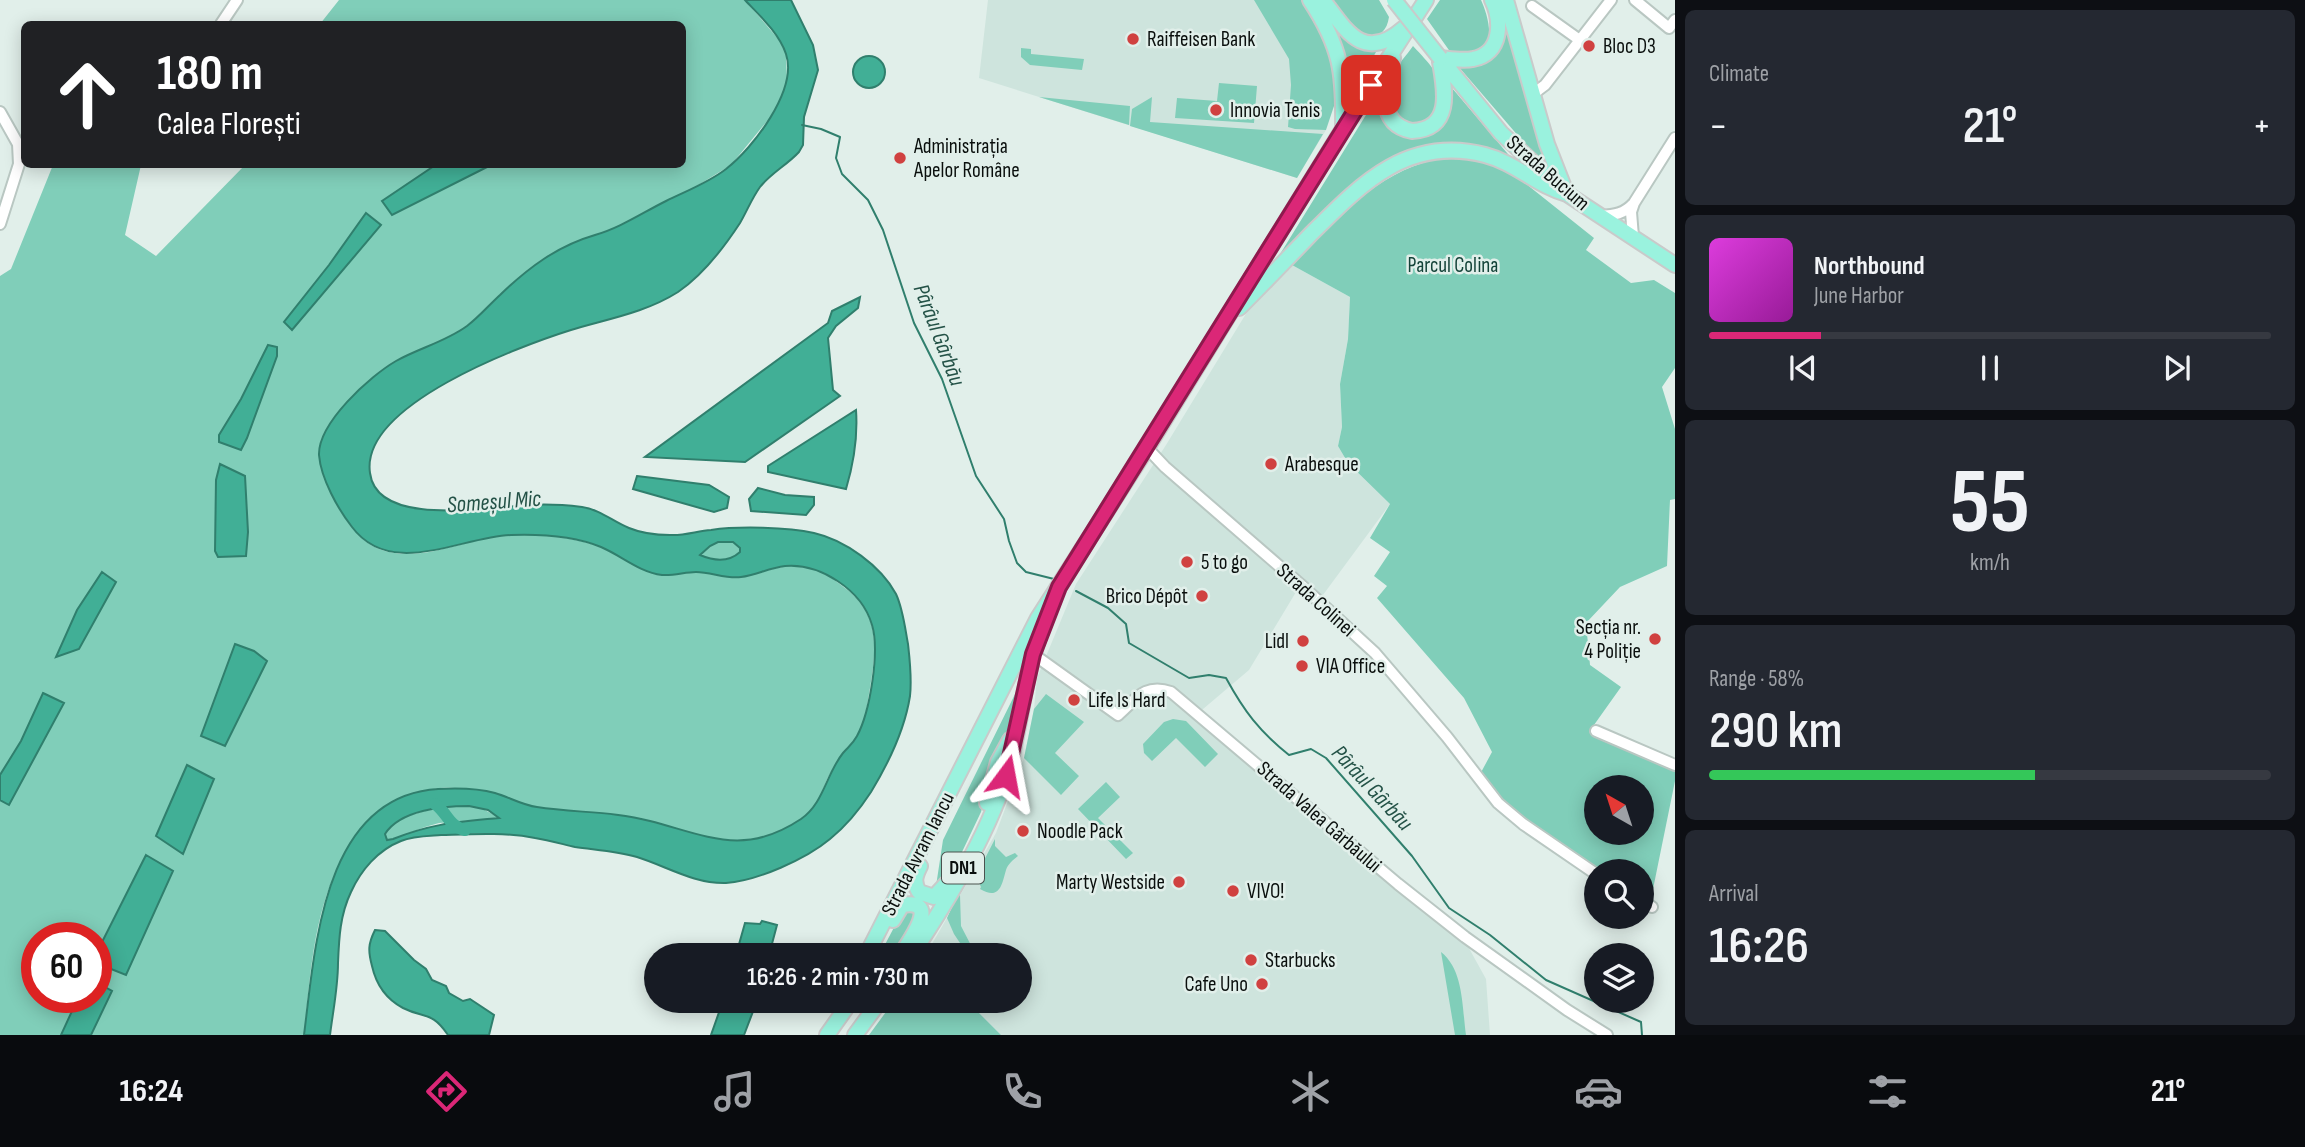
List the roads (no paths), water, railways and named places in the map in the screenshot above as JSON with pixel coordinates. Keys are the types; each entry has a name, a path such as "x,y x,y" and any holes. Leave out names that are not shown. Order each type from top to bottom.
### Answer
{"main road":[{"path":"1310,0 1329,31 1339,57 1343,84 1343,129"},
{"path":"1324,0 1346,32 1362,43 1377,44 1389,40 1413,20"},
{"name":"Strada Bucium","path":"1394,0 1511,142 1567,194 1675,265"},
{"path":"1400,40 1389,72 1385,106 1391,118 1405,129 1424,129 1441,115 1445,84 1440,58 1471,60 1490,51 1497,40 1499,23 1492,0"},
{"path":"1506,0 1547,144 1567,194"},
{"name":"DN1","path":"1062,583 1343,129 1426,1"},
{"path":"1221,327 1347,198 1383,169 1398,161 1431,152 1474,153 1505,162 1550,190 1567,194"},
{"name":"Strada Avram Iancu","path":"919,943 946,900 993,809 1006,776 1033,654 1062,583"},
{"name":"Strada Avram Iancu","path":"873,943 1030,633 1062,583"},
{"path":"933,824 926,854 915,877 915,885 919,892 934,897 951,877 975,833 986,807 998,762 1017,728"},
{"path":"881,943 897,911 902,905 910,904 922,912 922,921 908,943"},
{"path":"826,1035 836,1013"},
{"path":"826,1035 842,1013"},
{"path":"854,1035 865,1013"},
{"path":"854,1035 871,1013"}],"street":[{"path":"223,21 237,0"},
{"path":"1531,87 1549,80 1611,0"},
{"path":"1635,0 1673,27"},
{"path":"1532,6 1581,41"},
{"path":"0,112 18,144 19,164 0,224"},
{"path":"1600,216 1616,215 1626,211 1634,203 1675,138"},
{"path":"1633,237 1631,212 1634,203"},
{"name":"Strada Colinei","path":"1147,448 1375,653 1447,737 1498,803 1523,824 1584,866"},
{"name":"Strada Valea Gârbăului","path":"1033,654 1118,715 1150,689 1159,688 1171,692 1398,884 1465,937 1567,1010 1607,1035"},
{"path":"1596,731 1675,765"}],"waterway":[{"name":"Pârâul Gârbău","path":"802,125 840,137 836,158 842,174 868,200 883,230 914,323 942,379 976,476 1004,519 1017,563 1026,572 1054,579"},
{"name":"Pârâul Gârbău","path":"1076,591 1108,608 1126,624 1129,643 1189,678 1209,675 1226,678 1253,720 1289,755 1311,749 1326,758 1412,856 1449,908 1490,935 1546,980 1641,1022 1642,1035"},
{"name":"Someșul Mic","path":"435,804 455,826 465,830"}],"place":[{"name":"Raiffeisen Bank","path":"1133,39"},
{"name":"Bloc D3","path":"1589,46"},
{"name":"Innovia Tenis","path":"1216,110"},
{"name":"Administrația Apelor Române","path":"900,158"},
{"name":"Arabesque","path":"1271,464"},
{"name":"5 to go","path":"1187,562"},
{"name":"Brico Dépôt","path":"1202,596"},
{"name":"Secția nr. 4 Poliție","path":"1655,639"},
{"name":"Lidl","path":"1303,641"},
{"name":"VIA Office","path":"1302,666"},
{"name":"Life Is Hard","path":"1074,700"},
{"name":"Noodle Pack","path":"1023,831"},
{"name":"Marty Westside","path":"1179,882"},
{"name":"VIVO!","path":"1233,891"},
{"name":"Starbucks","path":"1251,960"},
{"name":"Cafe Uno","path":"1262,984"}],"park label":[{"name":"Parcul Colina","path":"1453,265"}]}
